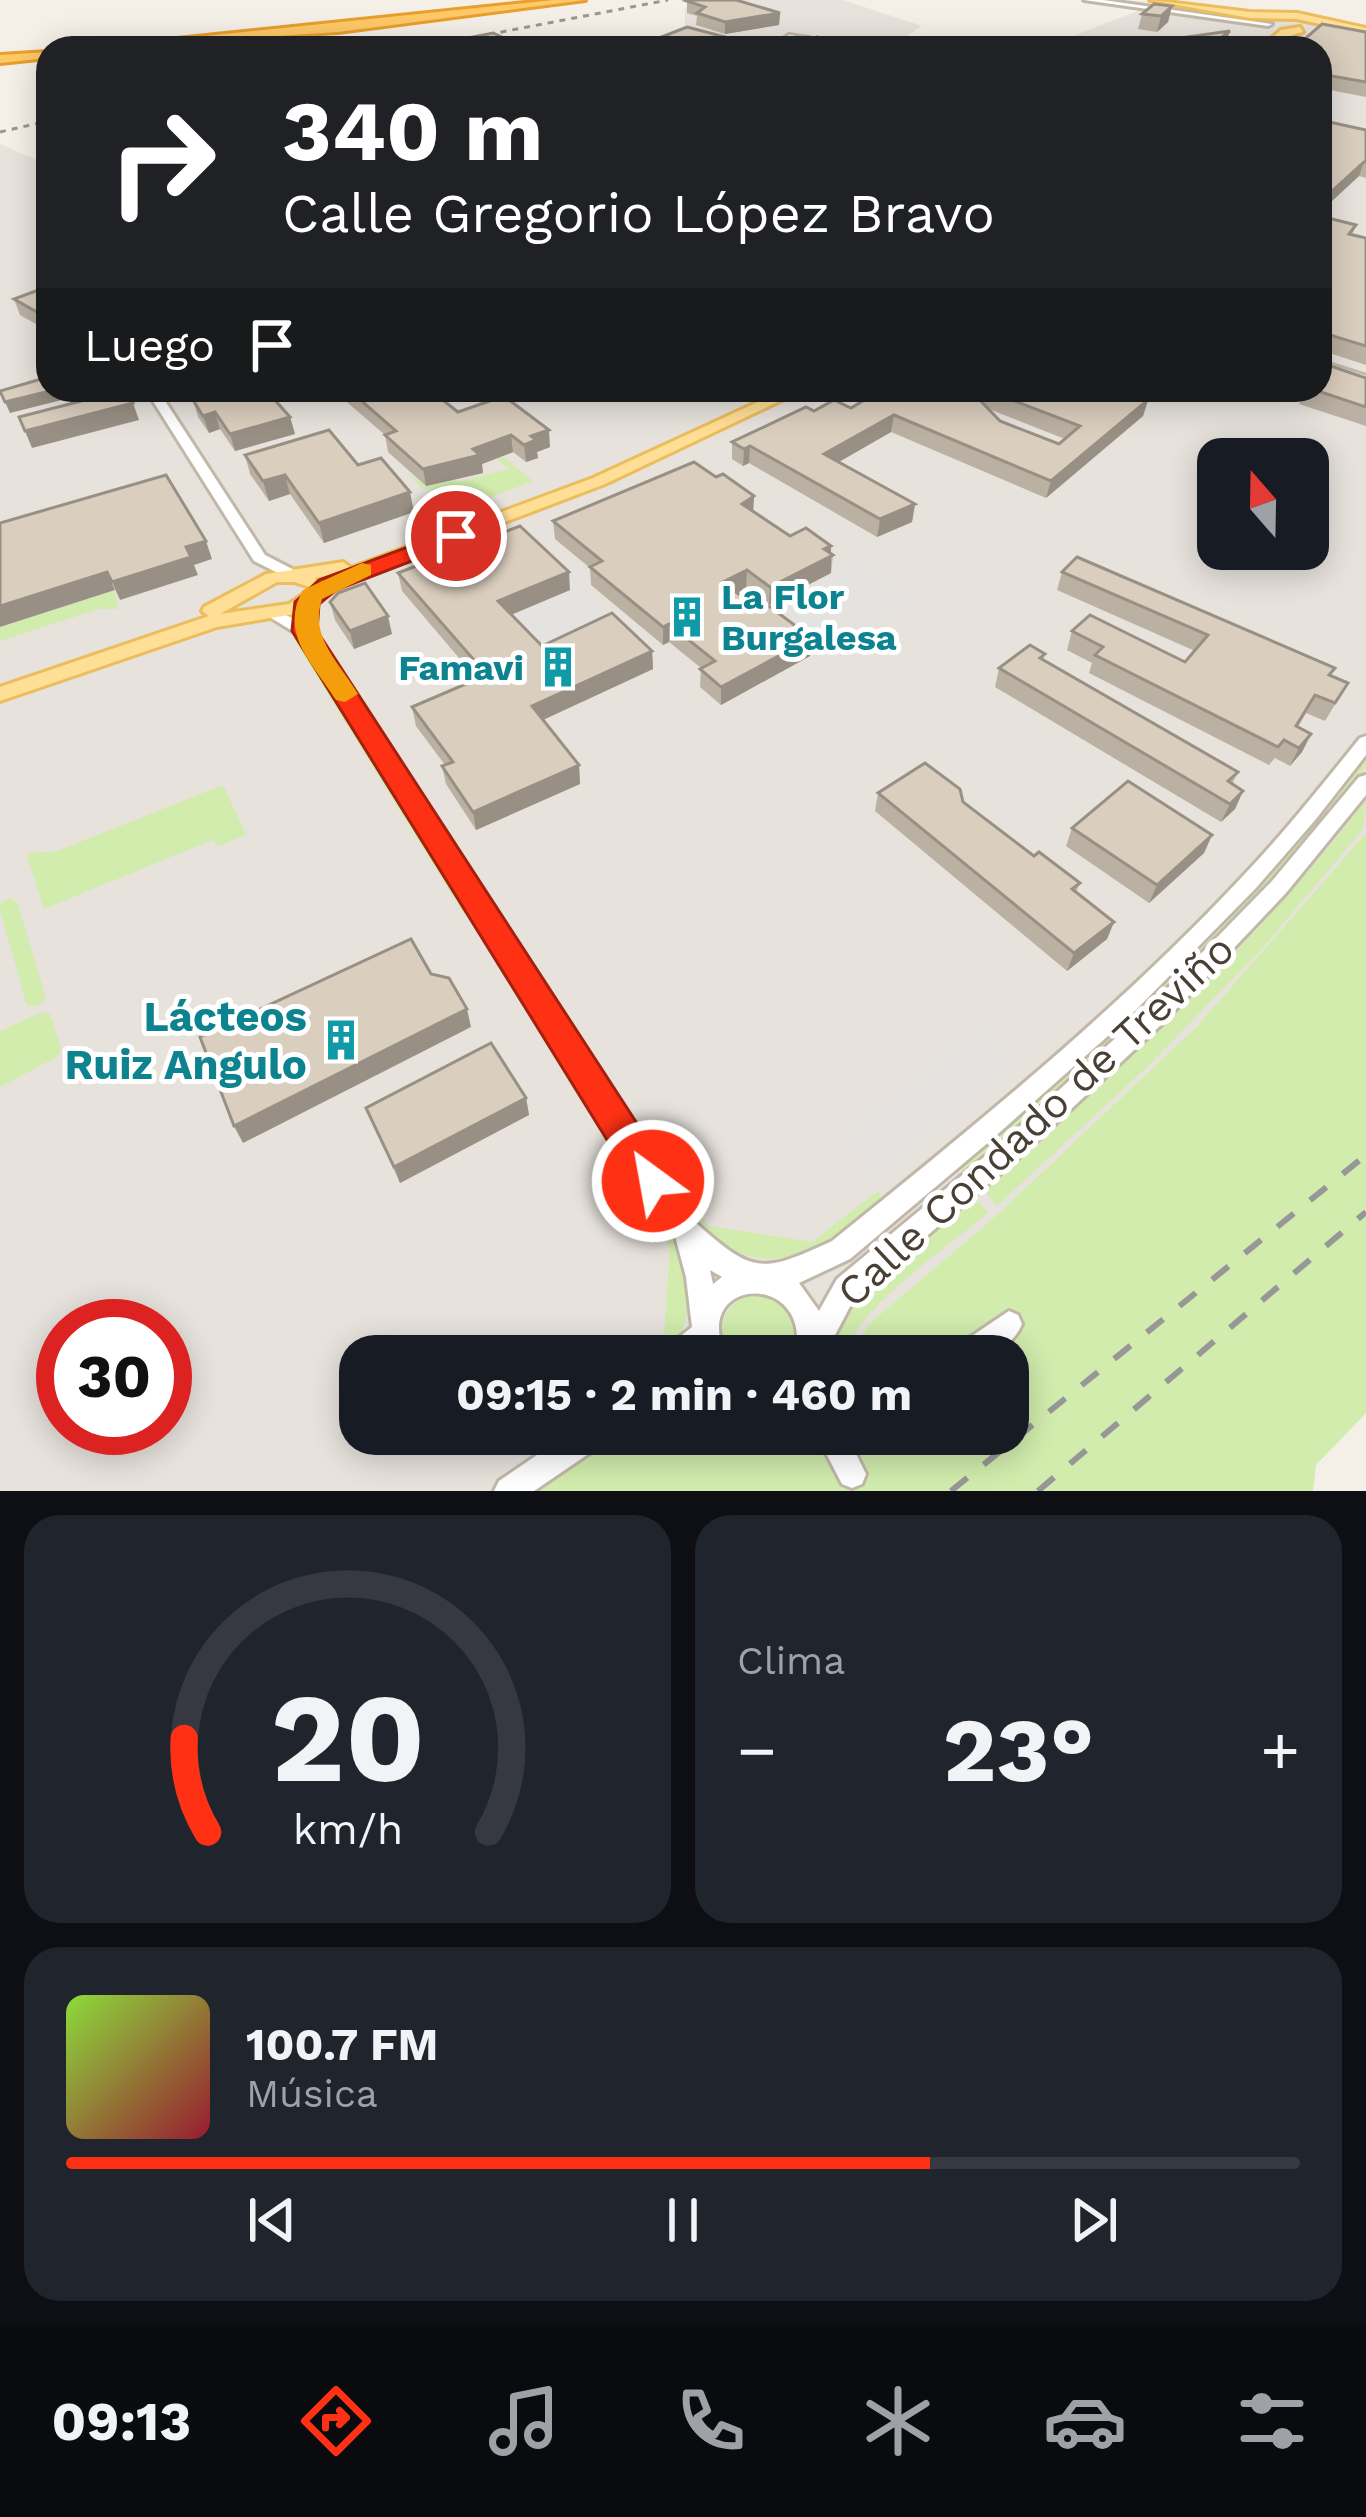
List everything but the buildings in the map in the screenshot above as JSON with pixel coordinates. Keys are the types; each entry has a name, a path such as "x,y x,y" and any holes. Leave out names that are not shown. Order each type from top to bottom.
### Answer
{"highway":[{"path":"288,36 430,24 584,1"}],"main road":[{"path":"1142,0 1366,33"},
{"path":"1154,0 1308,26"},
{"path":"1268,22 1275,31 1269,36"},
{"path":"1279,36 1308,26"},
{"path":"0,682 209,612 253,589 350,565 470,523 659,446 752,402"},
{"path":"0,694 214,621 309,598 350,574 599,481 770,402"},
{"path":"295,575 311,583 309,598"},
{"path":"253,589 250,604 266,612"}],"street":[{"path":"1087,0 1251,25"},
{"path":"1228,21 1238,31 1268,22"},
{"path":"1332,369 1366,380"},
{"path":"160,402 259,558 295,575"},
{"path":"253,589 259,558"},
{"path":"305,631 309,598"},
{"path":"266,612 305,631 686,1231 721,1263 789,1290 801,1304 811,1335"},
{"name":"Calle Condado de Treviño","path":"755,1278 799,1270 841,1250 1064,1062 1227,903 1366,742"},
{"name":"Calle Condado de Treviño","path":"820,1335 846,1288 1015,1147 1155,1016 1279,887 1366,782"},
{"path":"686,1231 702,1291 706,1335"},
{"path":"706,1335 707,1314 725,1289 755,1278"},
{"path":"995,1335 1009,1324"},
{"path":"509,1491 562,1455"},
{"path":"842,1455 852,1474"}],"shaded area":[{"path":"726,0 843,0 922,26 907,36 660,36 685,32 685,8"},
{"path":"1153,5 1244,18 1291,12 1341,25 1366,25 1366,833 1197,1026 998,1214 870,1323 862,1335 339,1335 339,1455 586,1455 534,1491 0,1491 0,144 36,160 36,402 1332,402 1332,36 1073,36"},
{"path":"857,560 919,600 833,652 769,605"},
{"path":"579,587 619,625 547,655 508,615"},
{"path":"979,1029 1017,1065 1010,1062 1011,1069 877,1181 842,1138"}],"green space":[{"path":"464,425 533,481 462,508 446,493 455,490 459,492 456,496 470,488 422,489 408,473 426,486 451,477 458,482 509,469 458,427"},
{"path":"115,590 118,609 99,609 0,641 0,627"},
{"path":"298,636 467,907 465,916 293,638"},
{"path":"1366,757 1366,767 1321,822 1225,928 1072,1077 965,1172 961,1169 1069,1073 1225,922"},
{"path":"223,785 246,835 219,846 212,840 44,909 27,856 30,853 57,851"},
{"path":"1366,800 1363,829 1260,951 1149,1065 997,1206 984,1191 1086,1100 1232,956"},
{"path":"1366,833 1366,1413 1316,1465 1313,1491 534,1491 586,1455 1029,1455 1029,1335 862,1335 870,1323 998,1214 1197,1026"},
{"path":"10,898 17,902 46,998 36,1007 27,1005 0,911 0,904"},
{"path":"43,1012 50,1014 61,1048 57,1057 0,1087 0,1031"},
{"path":"879,1190 881,1200 858,1219 813,1248 790,1256 745,1255 694,1222 702,1217 708,1226 812,1242"},
{"path":"975,1198 988,1213 887,1296 853,1335 839,1335 854,1300"},
{"path":"672,1235 688,1281 687,1312 680,1335 664,1335 670,1248 665,1239"},
{"path":"749,1295 772,1299 788,1313 794,1335 722,1335 727,1313"}],"railway":[{"path":"480,36 668,0"},
{"path":"0,132 36,124"},
{"path":"951,1491 1366,1155"},
{"path":"1038,1491 1366,1212"}],"slow traffic":[{"path":"345,694 305,631 304,616 312,595 362,570"}],"place":[{"name":"La Flor Burgalesa","path":"687,617"},
{"name":"Famavi","path":"558,667"},
{"name":"Lácteos Ruiz Angulo","path":"341,1040"}],"route":[{"path":"456,536 327,585 307,602 305,631 653,1181"}]}
